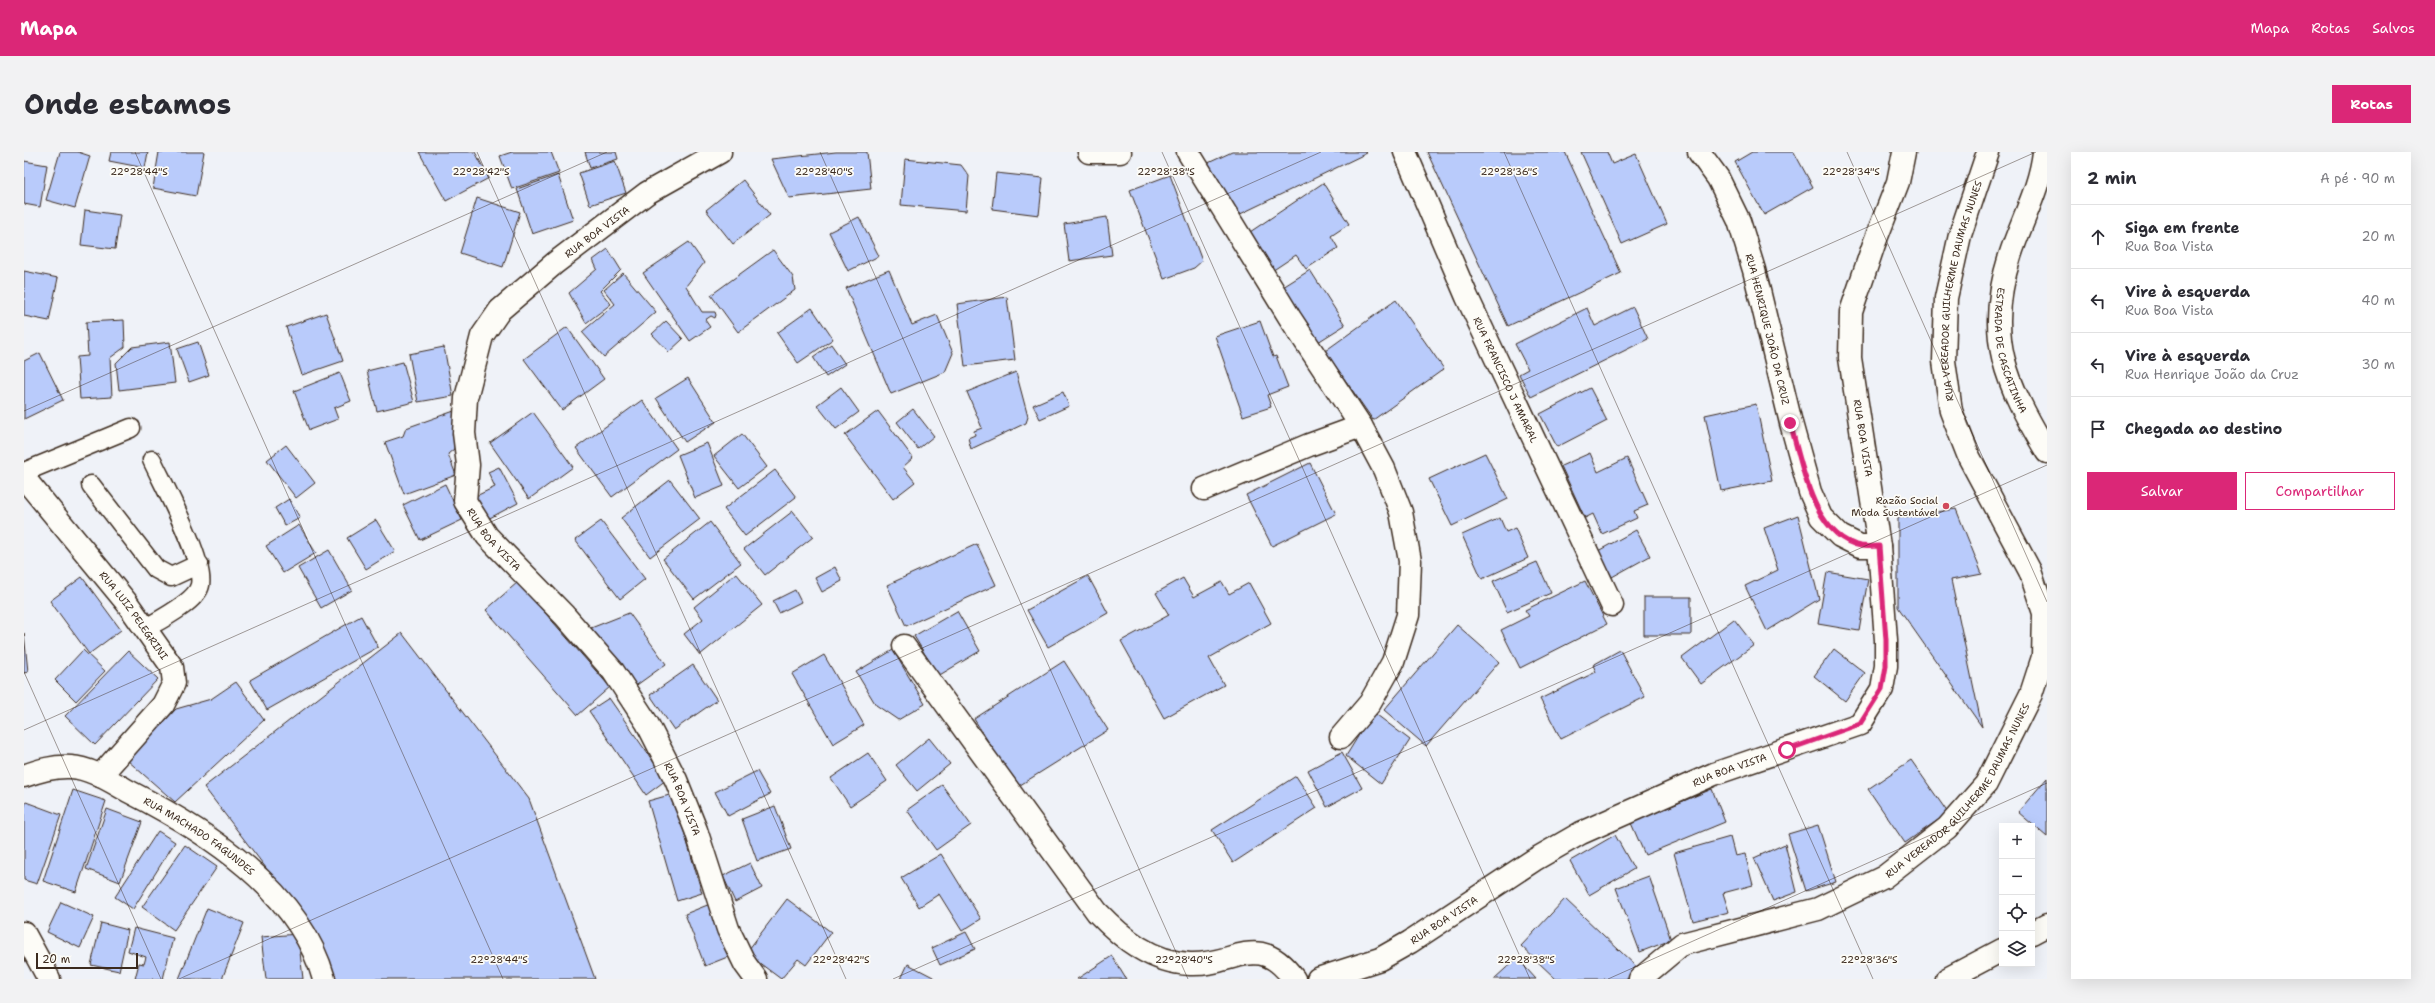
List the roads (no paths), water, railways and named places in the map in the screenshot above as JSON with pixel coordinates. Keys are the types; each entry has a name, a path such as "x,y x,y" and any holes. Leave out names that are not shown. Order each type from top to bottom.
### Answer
{"street":[{"name":"RUA BOA VISTA","path":"720,152 648,193 555,263 500,310 482,336 466,398 464,432 468,465 465,501 487,536 564,615 613,671 647,723 676,780 696,830 728,929 745,964 756,979"},
{"path":"1089,152 1120,152"},
{"path":"1188,152 1290,318 1361,426 1384,469 1401,512 1410,561 1408,615 1394,662 1370,703 1341,737"},
{"name":"RUA FRANCISCO J AMARAL","path":"1406,152 1466,297 1612,606"},
{"name":"RUA HENRIQUE JOÃO DA CRUZ","path":"1699,152 1718,178 1739,221 1754,270 1790,423 1810,492 1821,517 1840,536 1860,546 1879,546"},
{"name":"RUA BOA VISTA","path":"1318,979 1380,959 1410,942 1534,860 1587,830 1714,774 1860,724 1882,689 1886,666 1879,546 1850,358 1851,312 1874,244 1898,182 1904,152"},
{"name":"RUA VEREADOR GUILHERME DAUMAS NUNES","path":"1640,979 1682,944 1818,909 1884,877 1947,828 1986,784 2032,694 2043,657 2044,613 2030,571 1969,456 1951,411 1944,361 1946,298 1960,235 1988,152"},
{"name":"ESTRADA DE CASCATINHA","path":"2044,152 2033,198 2010,256 2002,286 2000,342 2005,371 2020,406 2047,452"},
{"path":"1204,489 1309,445 1361,426"},
{"name":"RUA LUIZ PELEGRINI","path":"24,478 146,628 172,667 174,683 163,705 152,720 100,776"},
{"path":"904,646 1097,912 1116,932 1140,948 1164,960 1191,964 1214,961 1241,954 1262,953 1284,965 1294,979"},
{"name":"RUA MACHADO FAGUNDES","path":"24,776 44,768 73,767 100,776 156,805 241,862 274,895 298,923 317,956 324,979"},
{"path":"2035,931 2047,925"},
{"path":"24,933 49,979"},
{"path":"1948,979 1999,952"}],"lane":[{"path":"24,472 131,428"},
{"path":"146,628 189,600 200,585 199,564 152,460"},
{"path":"91,485 156,569 170,577 199,564"}],"place":[{"name":"Razão Social Moda Sustentável","path":"1946,506"}]}
